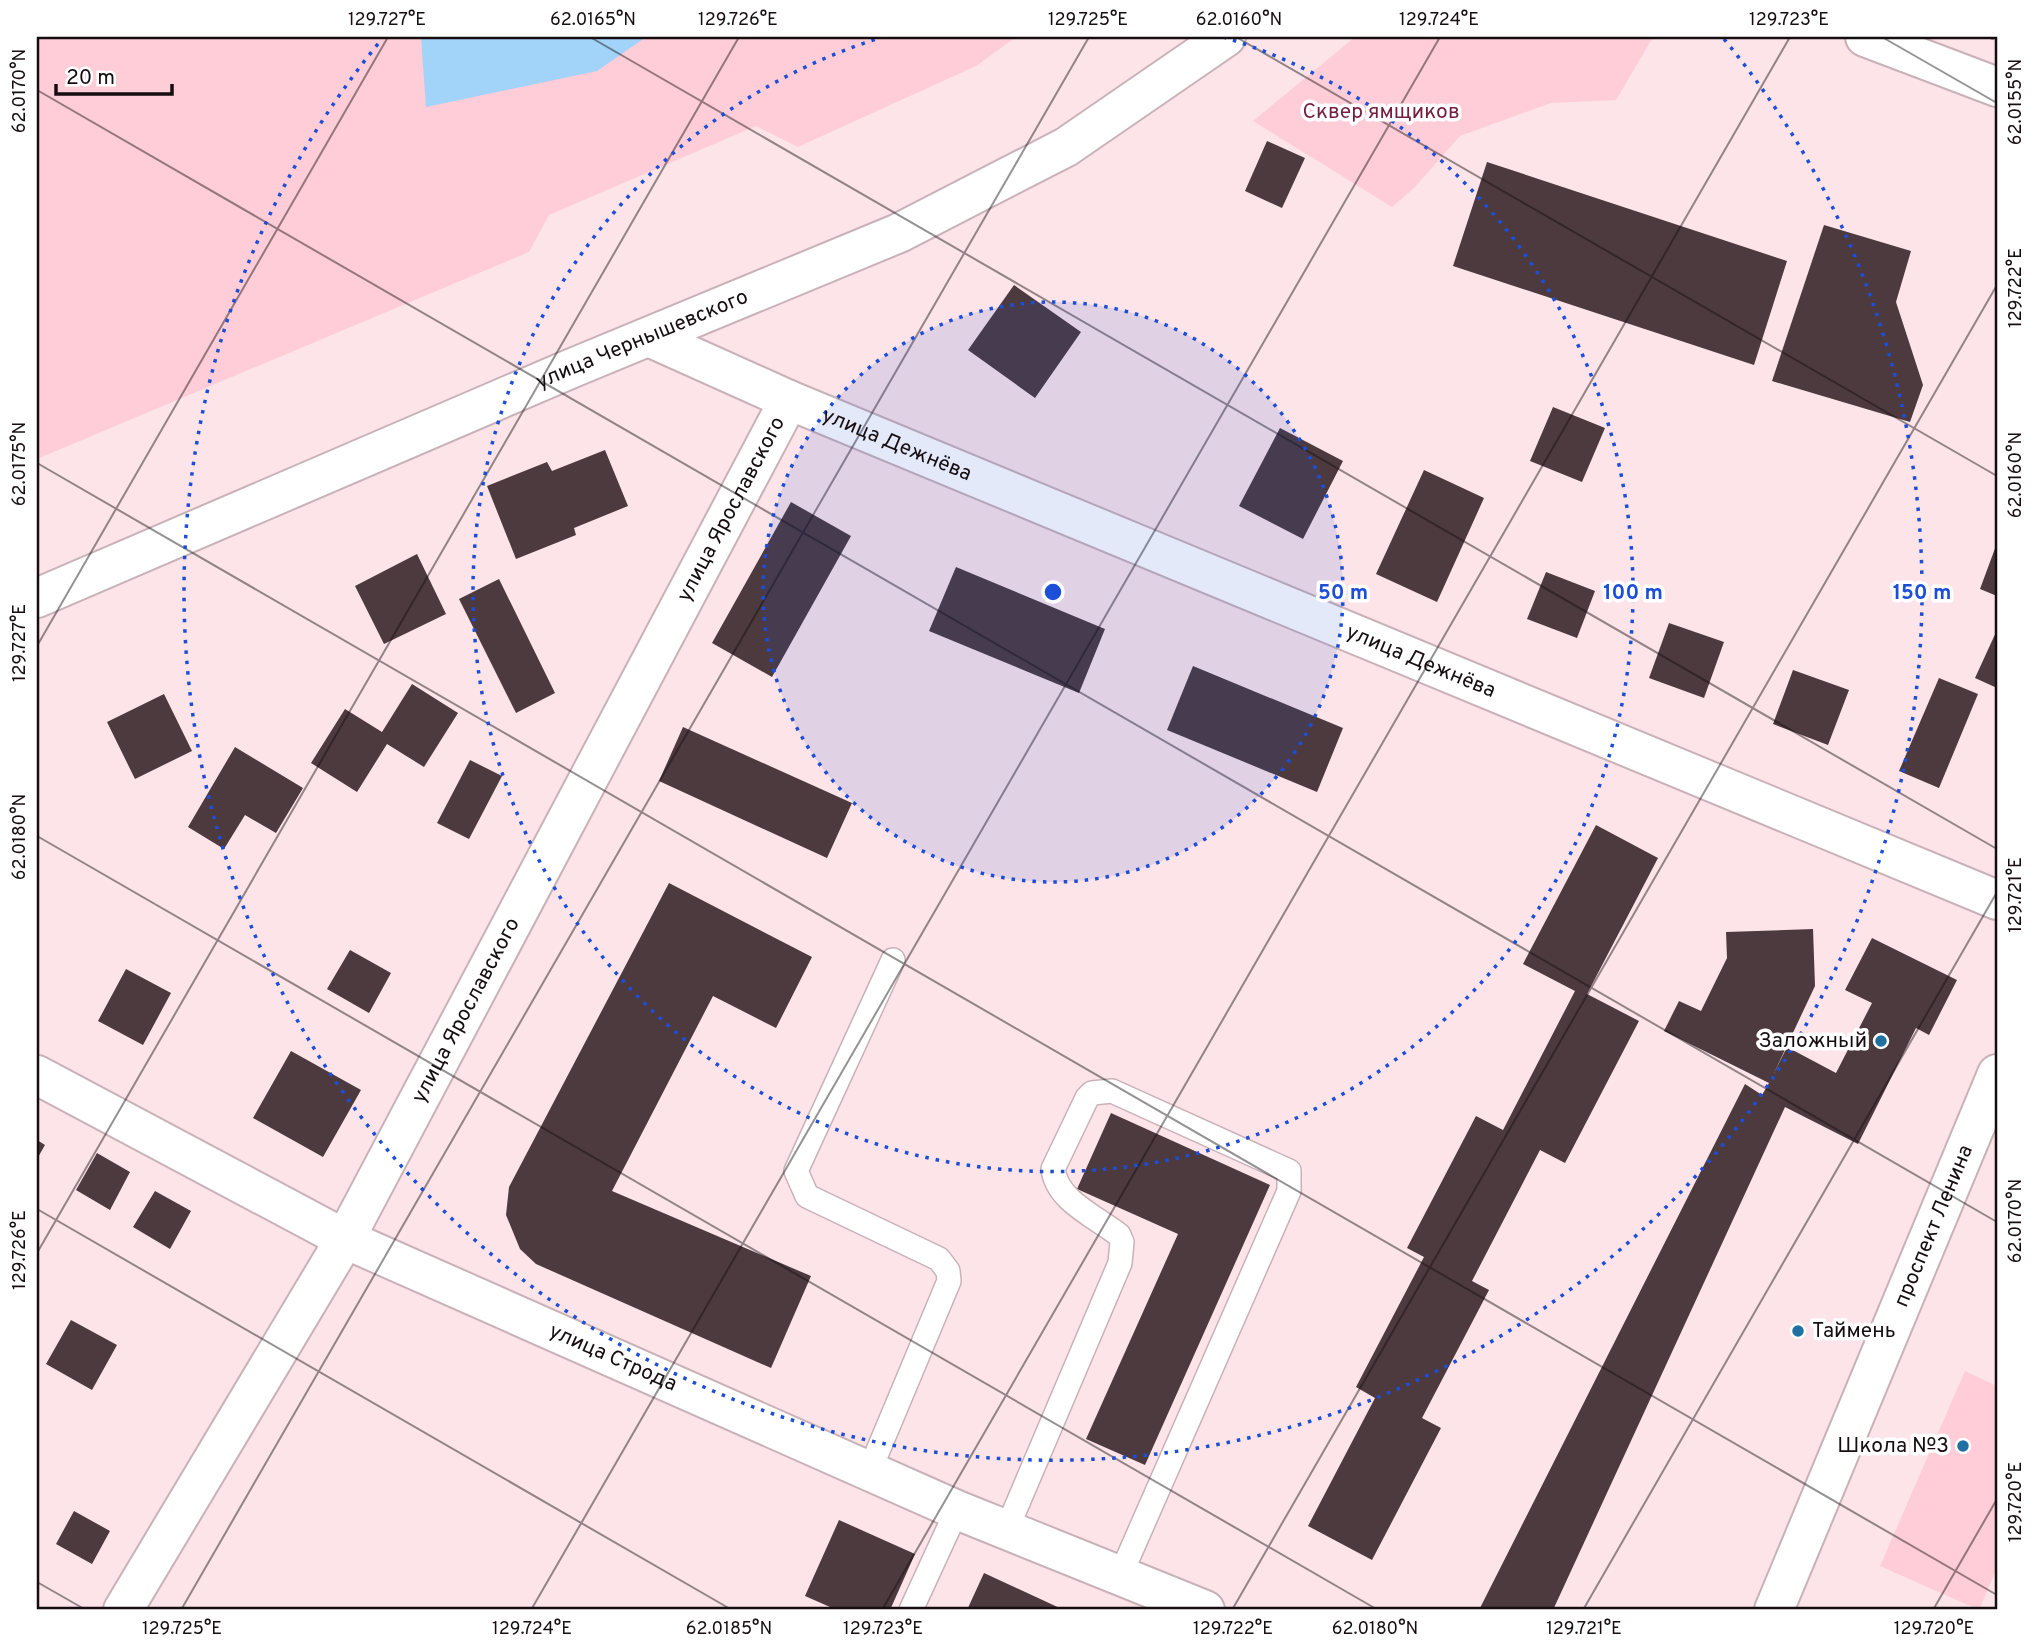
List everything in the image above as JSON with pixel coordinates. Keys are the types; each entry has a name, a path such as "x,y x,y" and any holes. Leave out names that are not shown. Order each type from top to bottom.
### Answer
{"main road":[{"name":"улица Чернышевского","path":"37,598 570,369 651,338 900,233 1066,147 1226,37"},
{"path":"1865,37 1997,87"},
{"name":"улица Дежнёва","path":"651,338 789,400 1997,900"},
{"name":"улица Ярославского","path":"123,1610 345,1240 789,400"},
{"name":"проспект Ленина","path":"1778,1609 1997,1074"},
{"name":"улица Строда","path":"37,1075 345,1240 869,1472 1120,1576 1182,1606"}],"lane":[{"path":"869,1472 949,1281 948,1271 939,1259 807,1196 796,1171 893,960"},
{"path":"1006,1531 1120,1263 1122,1242 1119,1235 1066,1197 1054,1181 1053,1169 1087,1098 1092,1093 1112,1091 1289,1171 1291,1179 1289,1191 1120,1576"},
{"path":"911,1610 957,1510"}],"path":[{"path":"1991,37 1997,39"}],"green space":[{"path":"37,37 1016,37 976,66 798,147 756,126 549,215 529,252 37,459"},
{"name":"Сквер ямщиков","path":"1355,37 1653,37 1616,100 1551,103 1460,136 1414,188 1392,207 1253,121"},
{"name":"Школа №3","path":"1965,1371 1997,1386 1997,1568 1979,1610 1880,1566"}],"water":[{"path":"421,37 646,37 597,71 426,107"}],"building":[{"path":"1267,141 1305,158 1282,208 1245,191"},
{"path":"1487,162 1787,261 1754,365 1453,266"},
{"path":"1824,225 1911,251 1896,302 1923,385 1910,422 1772,381"},
{"path":"1014,285 1081,332 1035,398 968,350"},
{"path":"1553,407 1605,428 1582,482 1530,461"},
{"path":"1280,428 1343,461 1303,539 1239,506"},
{"path":"605,450 628,506 574,528 576,535 516,559 487,486 547,462 552,471"},
{"path":"1424,470 1484,498 1437,602 1376,574"},
{"path":"791,502 851,536 772,677 712,643"},
{"path":"1997,543 1997,596 1980,589"},
{"path":"417,554 446,614 384,644 355,586"},
{"path":"956,567 1105,629 1079,693 929,631"},
{"path":"1546,572 1595,591 1577,638 1527,619"},
{"path":"499,579 555,693 516,713 459,599"},
{"path":"1669,623 1724,642 1704,698 1649,678"},
{"path":"1997,630 1997,688 1975,678"},
{"path":"1193,666 1343,728 1317,792 1167,730"},
{"path":"1793,670 1849,690 1828,745 1773,724"},
{"path":"1939,678 1978,694 1939,788 1899,771"},
{"path":"412,684 458,713 424,767 387,744 357,792 311,763 345,709 382,732"},
{"path":"164,694 192,751 135,779 107,722"},
{"path":"683,727 852,803 827,858 659,781"},
{"path":"235,747 303,788 276,833 245,815 224,849 188,827"},
{"path":"470,760 502,776 469,839 437,823"},
{"path":"1596,825 1658,858 1587,994 1639,1021 1565,1163 1540,1150 1472,1281 1489,1290 1422,1418 1441,1428 1372,1560 1308,1526 1375,1398 1356,1387 1424,1257 1407,1248 1476,1116 1503,1130 1575,991 1523,964"},
{"path":"669,883 812,957 776,1028 713,996 612,1191 811,1276 771,1368 536,1264 520,1249 506,1215 509,1187"},
{"path":"1813,929 1815,986 1774,1073 1787,1047 1836,1073 1872,1003 1845,990 1872,938 1957,980 1929,1035 1916,1028 1858,1144 1785,1107 1553,1610 1479,1610 1745,1084 1762,1095 1769,1083 1664,1031 1679,1001 1701,1011 1727,958 1726,932"},
{"path":"350,950 391,973 369,1013 327,989"},
{"path":"126,969 171,993 143,1045 98,1021"},
{"path":"291,1051 361,1090 323,1157 253,1118"},
{"path":"1111,1113 1270,1185 1145,1465 1086,1439 1178,1234 1077,1189"},
{"path":"37,1140 45,1145 37,1159"},
{"path":"97,1153 130,1172 110,1210 76,1190"},
{"path":"155,1191 191,1211 170,1249 133,1227"},
{"path":"71,1320 117,1345 92,1390 46,1364"},
{"path":"74,1511 110,1531 92,1564 56,1544"},
{"path":"839,1520 915,1554 890,1610 829,1610 830,1607 805,1596"},
{"path":"984,1573 1064,1610 967,1610"}],"place":[{"name":"Заложный","path":"1881,1041"},
{"name":"Таймень","path":"1798,1331"},
{"name":"Школа №3","path":"1963,1446"}]}
